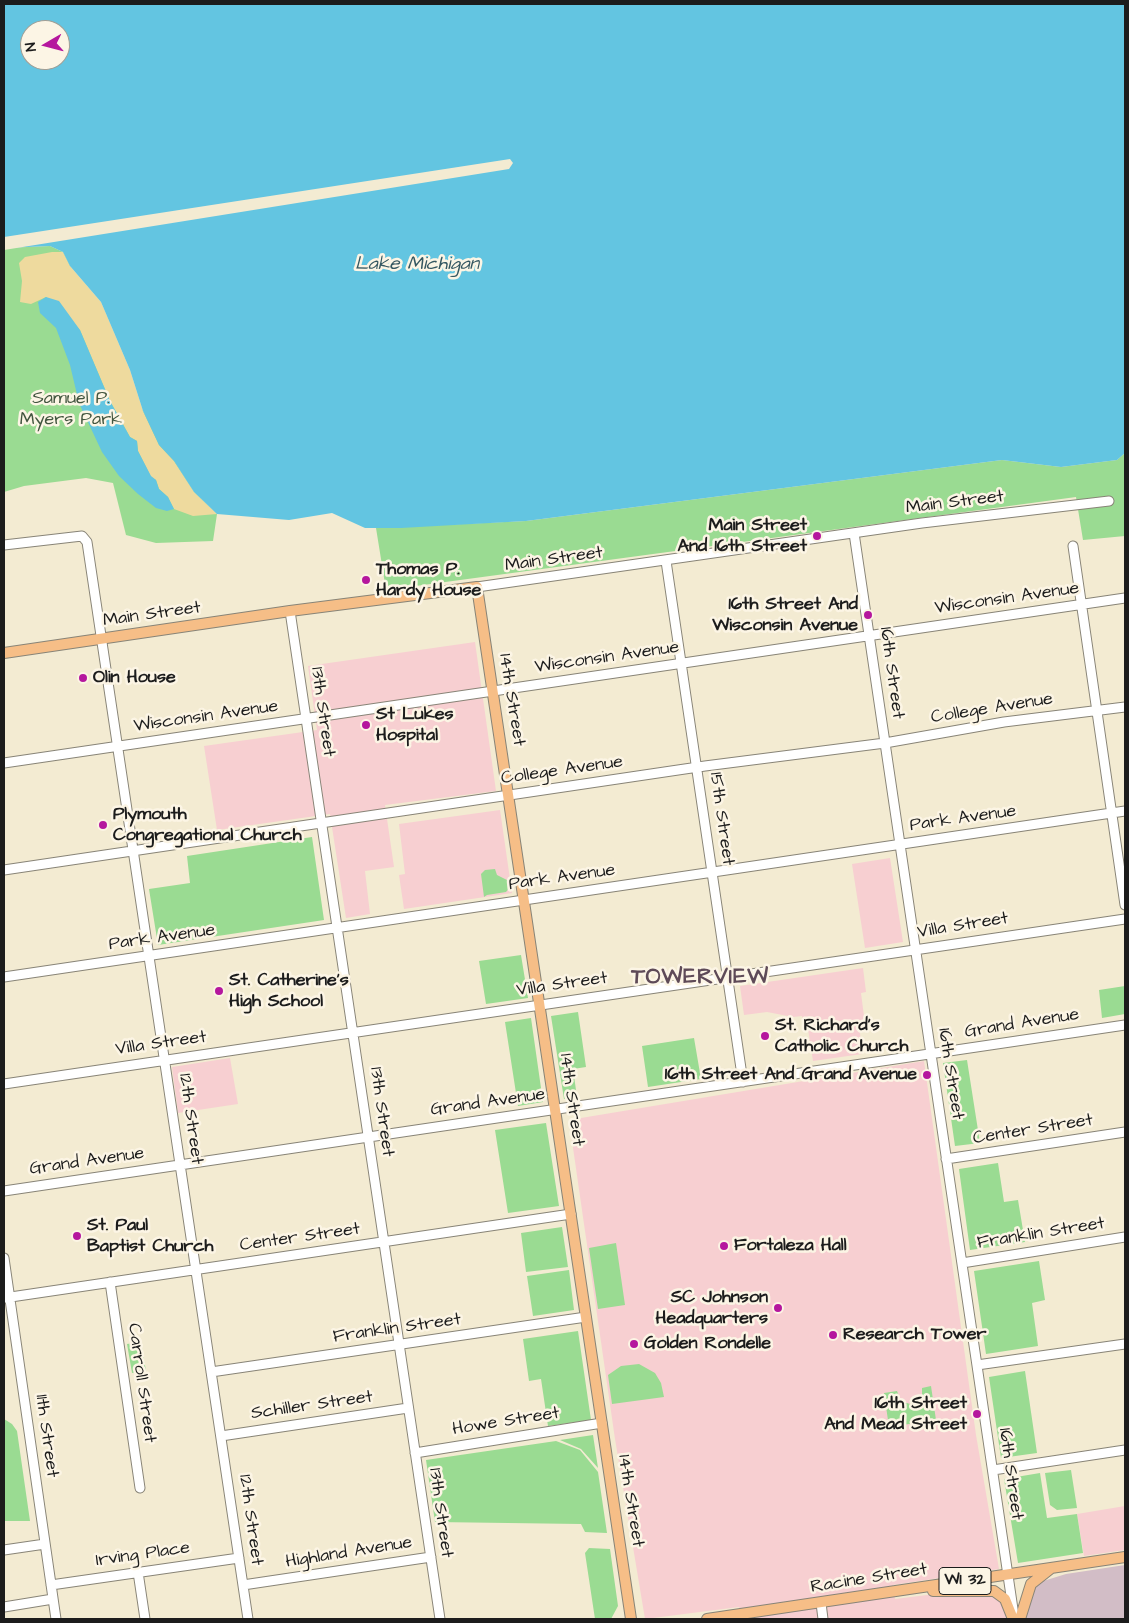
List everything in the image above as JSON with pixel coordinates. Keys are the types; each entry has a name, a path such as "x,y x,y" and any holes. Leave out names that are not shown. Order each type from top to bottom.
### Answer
{"main road":[{"name":"Main Street","path":"4,653 290,610 477,587"},
{"name":"14th Street","path":"477,587 631,1619"},
{"name":"Racine Street","path":"706,1619 1125,1557"},
{"path":"1020,1619 1031,1584 1052,1568"},
{"path":"923,1587 935,1591 994,1591 1005,1599 1014,1619"}],"street":[{"name":"Main Street","path":"477,587 969,516 1109,501"},
{"name":"16th Street","path":"854,533 1014,1619"},
{"name":"12th Street","path":"4,545 82,536 87,542 248,1619"},
{"path":"1073,546 1125,906"},
{"name":"15th Street","path":"666,560 743,1082"},
{"name":"Wisconsin Avenue","path":"4,763 1125,598"},
{"name":"13th Street","path":"290,610 321,824 325,833 337,928 440,1619"},
{"name":"College Avenue","path":"4,870 509,795 885,743 1004,722 1125,707"},
{"name":"Park Avenue","path":"4,977 1125,811"},
{"name":"Villa Street","path":"4,1084 1125,920"},
{"name":"Grand Avenue","path":"4,1191 1125,1025"},
{"name":"Center Street","path":"946,1160 1125,1132"},
{"name":"Center Street","path":"7,1297 571,1214"},
{"name":"Franklin Street","path":"962,1263 1125,1237"},
{"name":"11th Street","path":"4,1258 7,1297 56,1619"},
{"name":"Carroll Street","path":"110,1282 140,1488"},
{"name":"Franklin Street","path":"212,1372 586,1317"},
{"path":"977,1366 1125,1344"},
{"name":"Schiller Street","path":"221,1436 408,1408"},
{"name":"Howe Street","path":"415,1453 602,1423"},
{"path":"993,1470 1125,1450"},
{"path":"4,1550 45,1544"},
{"name":"Highland Avenue","path":"243,1585 431,1557"},
{"name":"Irving Place","path":"52,1585 239,1558"},
{"path":"138,1572 145,1619"},
{"path":"4,1607 54,1599"},
{"path":"821,1603 823,1619"}],"shaded area":[{"path":"475,642 496,791 385,805 394,867 365,871 370,914 346,918 330,814 217,830 204,746 317,730 308,666"},
{"path":"500,810 512,893 404,909 399,875 405,874 399,824"},
{"path":"890,858 903,942 865,948 852,864"},
{"path":"863,968 866,992 861,993 865,1024 860,1033 862,1054 813,1061 807,1023 803,1024 802,1016 793,1017 767,1012 744,1015 740,986"},
{"path":"230,1058 238,1104 178,1113 172,1067"},
{"name":"SC Johnson Headquarters","path":"924,1061 976,1435 999,1569 893,1585 895,1599 927,1595 987,1593 1001,1600 1007,1619 741,1619 739,1607 645,1619 615,1439 569,1120"},
{"path":"1125,1506 1125,1550 1084,1556 1077,1514"},
{"path":"1125,1565 1125,1619 1025,1619 1030,1592 1040,1582 1066,1574"}],"green space":[{"name":"Samuel P. Myers Park","path":"50,246 63,252 143,411 194,492 217,514 213,541 156,543 126,535 113,483 86,478 24,486 4,492 4,248"},
{"path":"1125,453 1125,536 1083,540 1076,497 386,590 376,528 526,521 1002,460 1061,467 1117,460"},
{"path":"312,837 324,920 158,945 149,889 190,883 187,856"},
{"path":"495,869 497,875 507,880 510,887 506,892 484,897 481,874 485,870"},
{"path":"521,955 528,998 486,1004 479,961"},
{"path":"1125,986 1125,1014 1102,1018 1099,990"},
{"path":"578,1012 586,1067 573,1069 577,1097 564,1099 551,1016"},
{"path":"531,1018 543,1102 518,1106 505,1022"},
{"path":"694,1038 701,1079 648,1087 642,1046"},
{"path":"967,1060 980,1143 955,1146 943,1063"},
{"path":"546,1123 559,1206 508,1213 495,1130"},
{"path":"998,1163 1004,1202 1018,1200 1025,1242 970,1250 959,1169"},
{"path":"562,1227 568,1267 526,1272 521,1233"},
{"path":"616,1243 625,1305 598,1309 589,1248"},
{"path":"1039,1261 1045,1300 1032,1303 1038,1346 986,1354 974,1271"},
{"path":"569,1270 574,1310 533,1316 527,1276"},
{"path":"578,1331 591,1420 548,1426 541,1379 529,1381 523,1339"},
{"path":"141,1342 146,1371 132,1373 127,1344"},
{"path":"639,1364 655,1373 661,1383 664,1397 612,1404 608,1375 621,1366"},
{"path":"1025,1371 1037,1453 1001,1458 989,1377"},
{"path":"931,1386 936,1420 889,1427 884,1393 897,1391 901,1401 910,1404 917,1402 922,1395 922,1388"},
{"path":"4,1419 12,1424 17,1431 30,1521 4,1521"},
{"path":"593,1435 598,1468 581,1449 560,1440"},
{"path":"556,1441 580,1450 598,1472 607,1533 585,1532 581,1524 435,1522 426,1460"},
{"path":"1071,1470 1077,1508 1057,1510 1050,1505 1045,1473"},
{"path":"1040,1473 1047,1518 1077,1514 1083,1553 1018,1563 1004,1479"},
{"path":"589,1548 610,1549 618,1606 611,1619 595,1619 585,1553"}],"sand":[{"path":"63,252 70,266 101,302 130,370 143,411 159,445 174,461 194,492 217,514 193,516 174,509 168,497 159,489 156,480 151,477 138,451 137,441 130,437 110,401 80,330 46,297 31,304 20,302 22,281 19,263 25,257"}],"water":[{"name":"Lake Michigan","path":"4,4 1125,4 1125,453 1117,460 1061,467 1002,460 526,521 401,528 365,528 332,513 289,520 217,514 194,492 174,461 159,445 143,411 130,370 101,302 70,266 63,252 50,246 4,248"},
{"path":"46,297 59,301 80,330 110,401 130,437 137,441 138,451 151,476 156,480 159,489 168,497 174,509 167,511 156,508 138,494 119,476 102,452 79,403 70,365 56,328 40,313 38,302"}],"pier":[{"path":"510,159 513,163 509,169 4,250 4,237"}],"place":[{"name":"Main Street And 16th Street","path":"817,536"},
{"name":"Thomas P. Hardy House","path":"366,580"},
{"name":"16th Street And Wisconsin Avenue","path":"868,615"},
{"name":"Olin House","path":"83,678"},
{"name":"St Lukes Hospital","path":"366,725"},
{"name":"Plymouth Congregational Church","path":"103,825"},
{"name":"St. Catherine's High School","path":"219,991"},
{"name":"St. Richard's Catholic Church","path":"765,1036"},
{"name":"16th Street And Grand Avenue","path":"927,1075"},
{"name":"St. Paul Baptist Church","path":"77,1236"},
{"name":"Fortaleza Hall","path":"724,1246"},
{"name":"SC Johnson Headquarters","path":"778,1308"},
{"name":"Research Tower","path":"833,1335"},
{"name":"Golden Rondelle","path":"634,1344"},
{"name":"16th Street And Mead Street","path":"977,1414"}],"district":[{"name":"TOWERVIEW","path":"700,978"}]}
